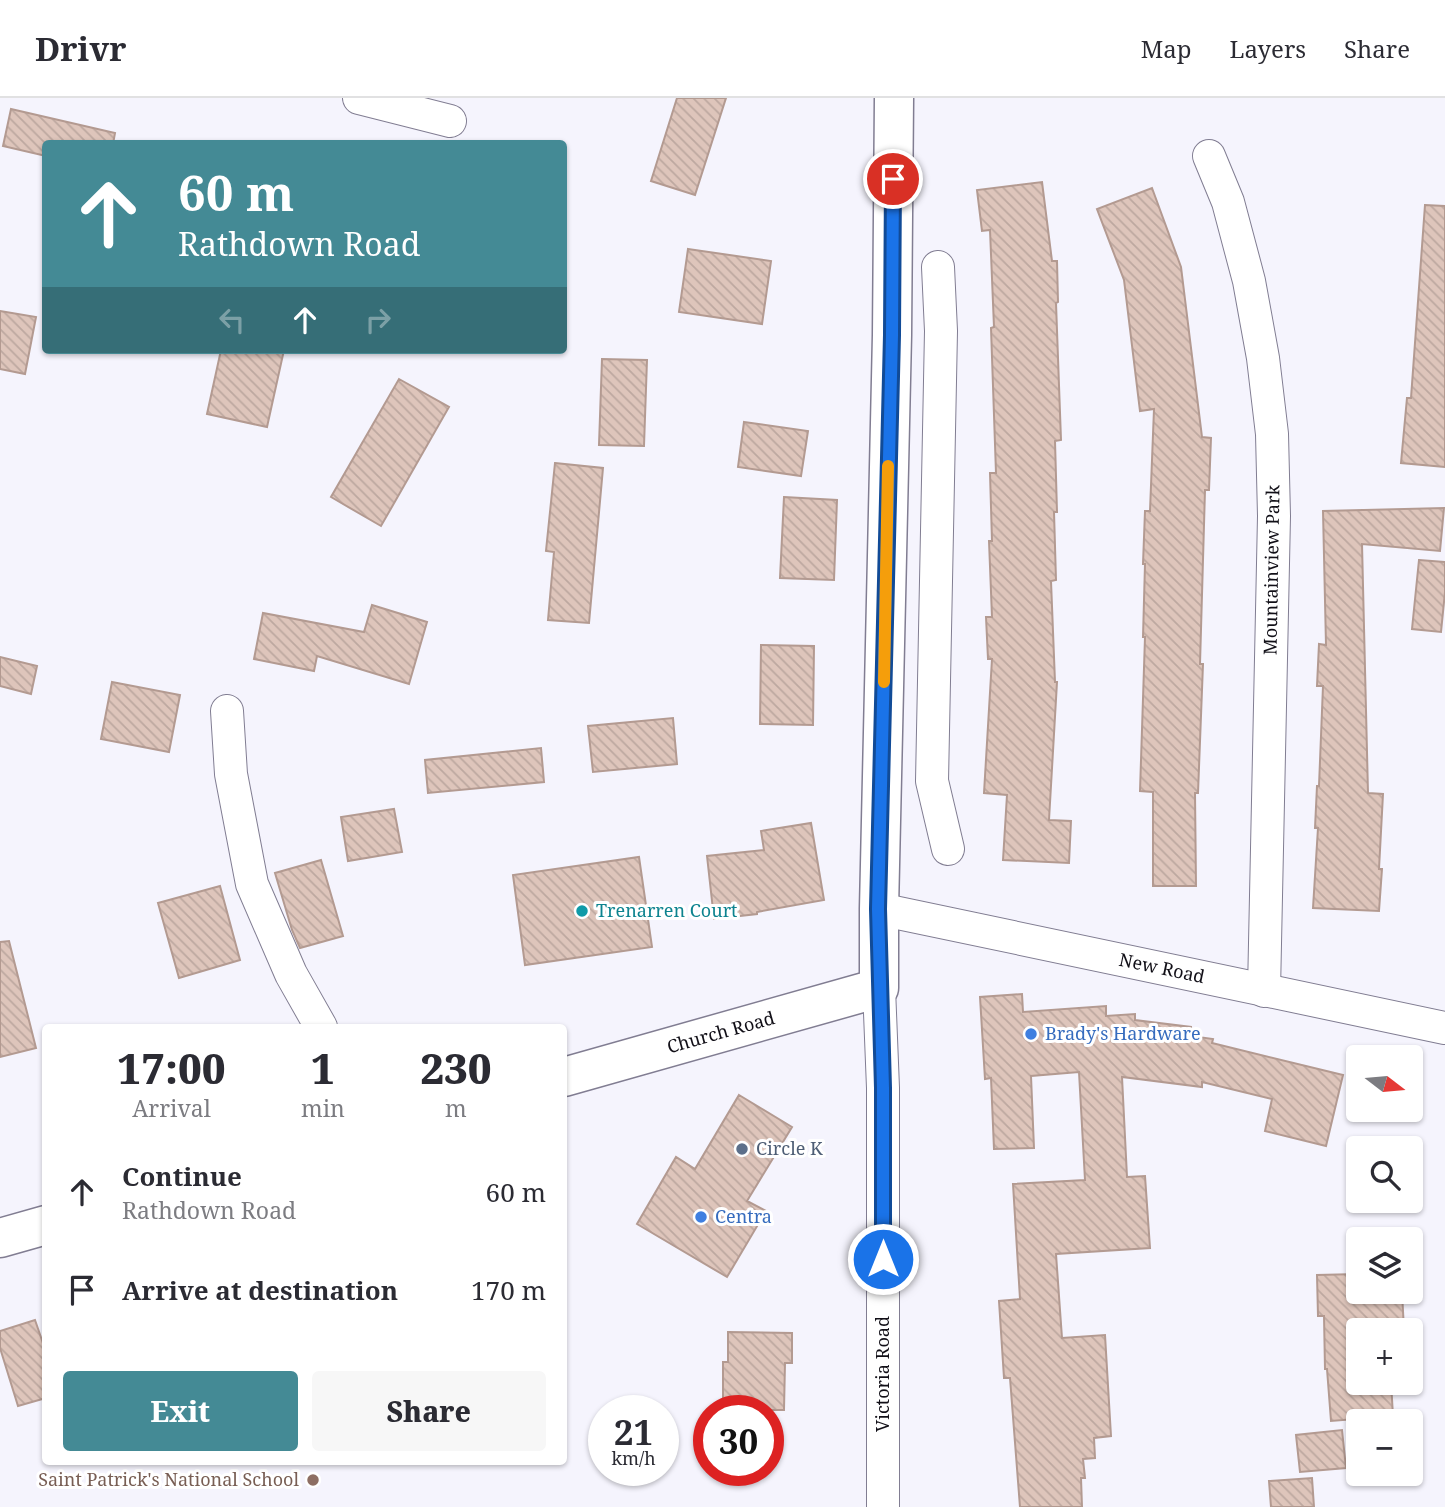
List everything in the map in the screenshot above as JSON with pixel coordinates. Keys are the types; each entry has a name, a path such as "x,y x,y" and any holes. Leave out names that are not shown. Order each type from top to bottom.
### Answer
{"main road":[{"path":"879,988 878,909 892,335 894,98"},
{"name":"Church Road","path":"567,1076 879,988"},
{"path":"0,1238 42,1226"}],"street":[{"path":"359,98 450,121"},
{"name":"Mountainview Park","path":"1209,156 1228,202 1249,281 1264,358 1272,434 1274,530 1264,991"},
{"path":"938,267 941,331 932,781 948,849"},
{"path":"892,335 941,331"},
{"path":"227,711 231,774 252,884 291,974 319,1024"},
{"name":"New Road","path":"878,909 1445,1028"},
{"name":"Victoria Road","path":"879,988 883,1088 883,1507"}],"building":[{"path":"677,98 726,98 695,195 651,181"},
{"path":"11,109 115,133 114,140 42,140 42,155 3,146"},
{"path":"1042,182 1052,261 1057,261 1061,440 1055,441 1056,580 1051,581 1057,682 1049,820 1071,821 1069,863 1003,860 1007,795 984,793 992,659 988,659 986,617 992,617 990,473 996,473 990,230 982,231 977,190"},
{"path":"1152,188 1181,267 1202,437 1211,438 1209,490 1205,490 1200,664 1203,664 1198,793 1195,793 1196,886 1153,886 1153,792 1140,791 1145,637 1143,564 1145,511 1150,511 1154,409 1140,411 1124,280 1097,209"},
{"path":"1425,205 1445,206 1445,467 1401,463 1407,398 1411,398"},
{"path":"688,249 771,261 762,324 679,312"},
{"path":"0,311 36,317 25,374 0,369"},
{"path":"220,354 283,354 267,427 207,414"},
{"path":"602,359 647,360 644,446 599,445"},
{"path":"399,379 449,407 381,526 331,497"},
{"path":"744,422 808,431 801,476 738,467"},
{"path":"555,463 603,468 589,623 548,620 554,552 546,551"},
{"path":"784,497 837,500 834,580 780,578"},
{"path":"1444,508 1440,551 1362,544 1368,793 1383,794 1379,911 1313,908 1323,686 1317,686 1319,644 1326,645 1323,511"},
{"path":"1419,560 1445,562 1441,632 1412,629"},
{"path":"372,605 427,622 409,684 317,656 314,671 254,659 263,613 364,632"},
{"path":"761,645 814,646 813,725 760,724"},
{"path":"0,657 37,666 31,694 0,686"},
{"path":"112,682 180,695 169,752 101,739"},
{"path":"673,718 677,764 593,772 588,726"},
{"path":"541,748 544,782 428,793 425,760"},
{"path":"394,809 402,852 348,861 341,817"},
{"path":"811,823 824,900 757,914 714,919 707,856 764,850 761,831"},
{"name":"Trenarren Court","path":"639,857 652,947 525,965 513,875"},
{"path":"321,860 343,936 300,948 275,873"},
{"path":"220,886 240,960 179,978 158,903"},
{"path":"9,941 36,1048 0,1057 0,942"},
{"path":"1022,994 1023,1012 1106,1006 1106,1016 1135,1014 1135,1020 1191,1027 1191,1036 1213,1039 1212,1043 1343,1075 1326,1146 1265,1131 1272,1099 1202,1082 1202,1087 1122,1077 1127,1177 1145,1176 1150,1248 1056,1254 1062,1338 1105,1335 1111,1436 1094,1438 1095,1458 1083,1459 1085,1478 1081,1478 1082,1507 1020,1507 1010,1378 1004,1378 999,1301 1020,1299 1013,1184 1085,1180 1079,1072 1031,1076 1034,1148 994,1149 991,1078 985,1079 980,997"},
{"name":"Centra","path":"739,1095 792,1127 747,1201 766,1211 727,1277 637,1224 676,1157 695,1169"},
{"path":"1346,1274 1346,1304 1403,1304 1403,1318 1346,1318 1346,1395 1392,1395 1393,1409 1346,1409 1346,1420 1331,1421 1325,1369 1324,1316 1318,1316 1317,1275"},
{"path":"35,1320 42,1340 42,1399 18,1406 0,1348 0,1331"},
{"path":"728,1332 792,1333 792,1363 785,1363 784,1410 784,1395 723,1395 723,1362 728,1362"},
{"path":"1342,1430 1346,1468 1300,1472 1296,1435"},
{"path":"1312,1478 1314,1507 1271,1507 1269,1481"}],"slow traffic":[{"path":"884,682 888,466"}],"place":[{"name":"Trenarren Court","path":"582,911"},
{"name":"Brady's Hardware","path":"1031,1034"},
{"name":"Circle K","path":"742,1149"},
{"name":"Centra","path":"701,1217"},
{"name":"Saint Patrick's National School","path":"313,1480"}],"route":[{"path":"883,1259 883,1088 878,909 892,335 893,179"}]}
